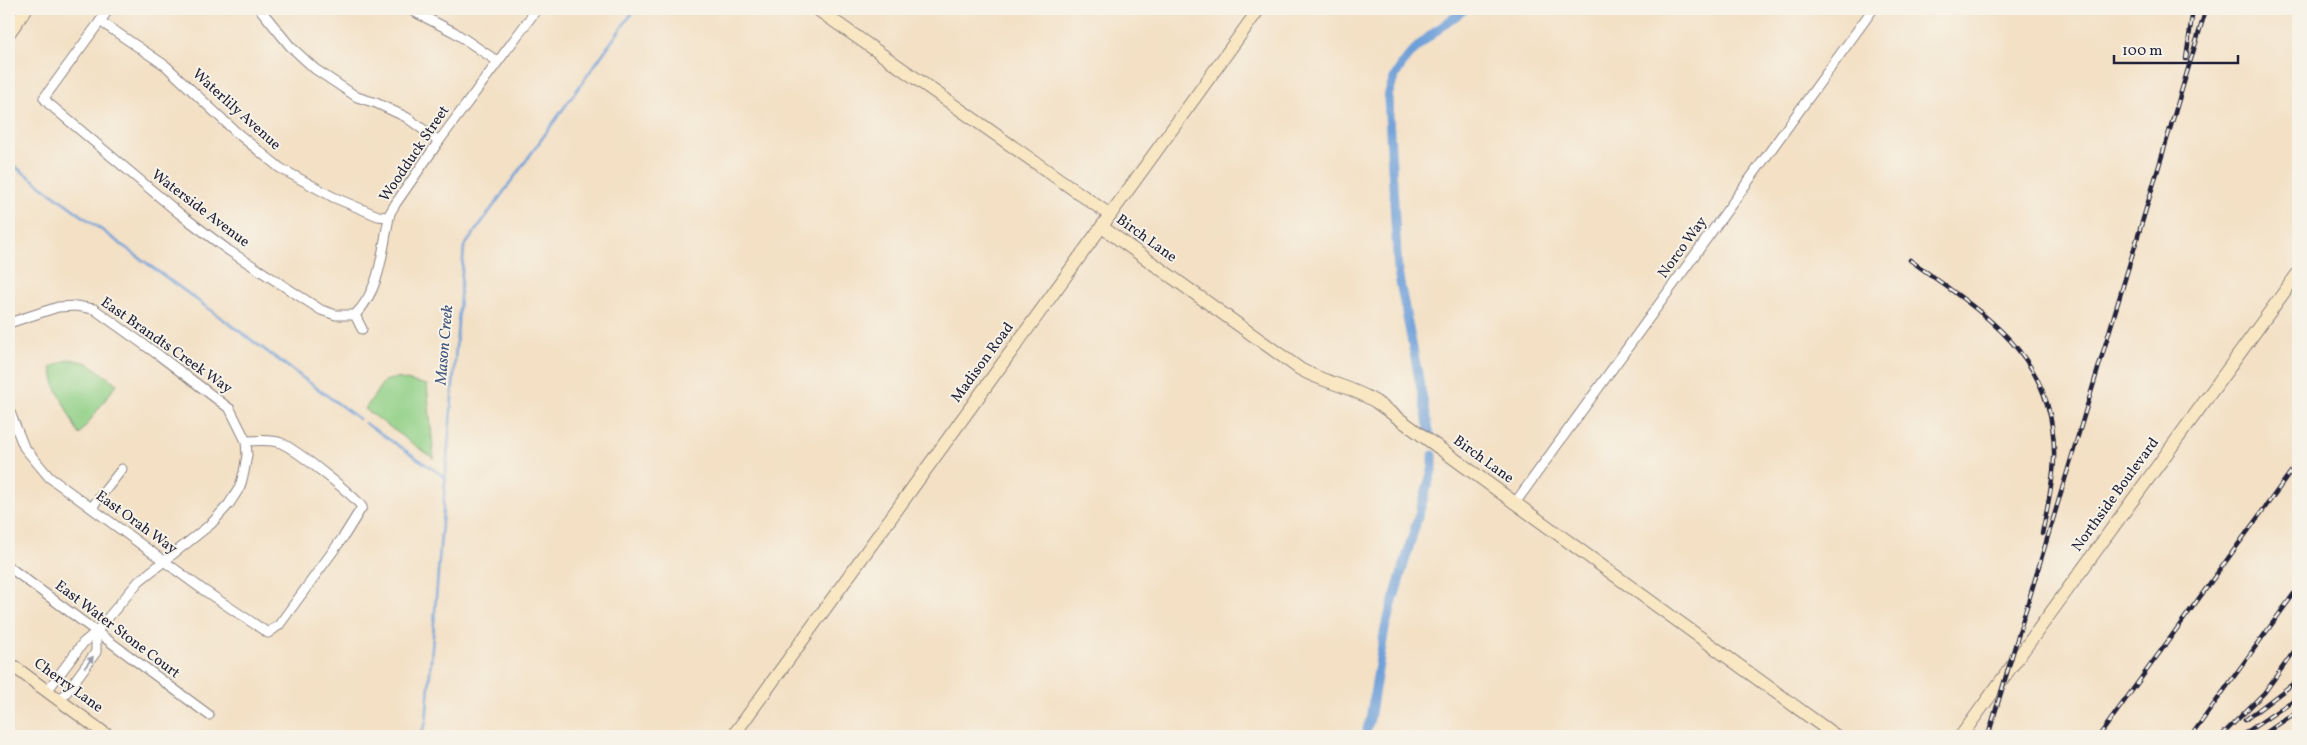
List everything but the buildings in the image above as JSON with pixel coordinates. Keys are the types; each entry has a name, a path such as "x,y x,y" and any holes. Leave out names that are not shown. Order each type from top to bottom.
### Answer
{"street":[{"path":"9,33 26,9"},
{"path":"100,21 109,9"},
{"path":"260,9 290,46 315,69 357,97 376,103 406,117 438,141"},
{"path":"410,9 454,32 498,61"},
{"name":"Woodduck Street","path":"355,315 366,304 376,283 389,217 396,203 438,141 537,9"},
{"name":"Birch Lane","path":"817,9 1110,216"},
{"name":"Madison Road","path":"733,736 1260,9"},
{"name":"Norco Way","path":"1515,503 1873,9"},
{"name":"Waterside Avenue","path":"100,21 44,98 180,214 228,250 321,310 336,315 355,315"},
{"name":"Waterlily Avenue","path":"100,21 166,66 236,132 280,168 333,197 378,216 389,217"},
{"name":"Birch Lane","path":"1102,227 1300,369 1313,377 1366,395 1836,736"},
{"name":"Northside Boulevard","path":"1961,736 2298,273"},
{"name":"East Brandts Creek Way","path":"9,323 58,307 76,306 94,310 230,409 246,441 247,455 240,487 229,504 211,524 140,581 96,632 83,643 47,691"},
{"path":"355,315 362,329"},
{"name":"East Orah Way","path":"9,410 24,447 49,477 262,631 268,633 272,632 344,536 362,507 345,489 281,443 267,440 246,441"},
{"path":"92,508 122,469"},
{"name":"East Water Stone Court","path":"9,567 209,716"},
{"path":"60,701 96,652 96,632"},
{"name":"Cherry Lane","path":"9,663 108,736"}],"green space":[{"path":"70,359 88,363 117,384 79,435 55,386 51,367"},
{"path":"397,378 427,385 434,459 365,409 384,381"}],"waterway":[{"name":"Mason Creek","path":"420,736 426,723 464,247 635,9"},
{"path":"1430,435 1398,272 1388,98 1392,83 1407,58 1429,37 1465,9"},
{"path":"9,162 359,419"},
{"path":"365,423 446,478"},
{"path":"1365,736 1370,719 1385,628 1433,467 1433,455"}],"railway":[{"path":"2186,59 2193,9"},
{"path":"1988,736 2206,9"},
{"path":"1910,260 1988,319 2010,341 2029,365 2043,392 2052,423 2054,459 2042,534"},
{"path":"2099,736 2298,462"},
{"path":"2191,736 2298,588"},
{"path":"2221,736 2264,693 2298,646"},
{"path":"2245,720 2298,680"},
{"path":"2241,736 2298,697"},
{"path":"2261,736 2298,711"}]}
